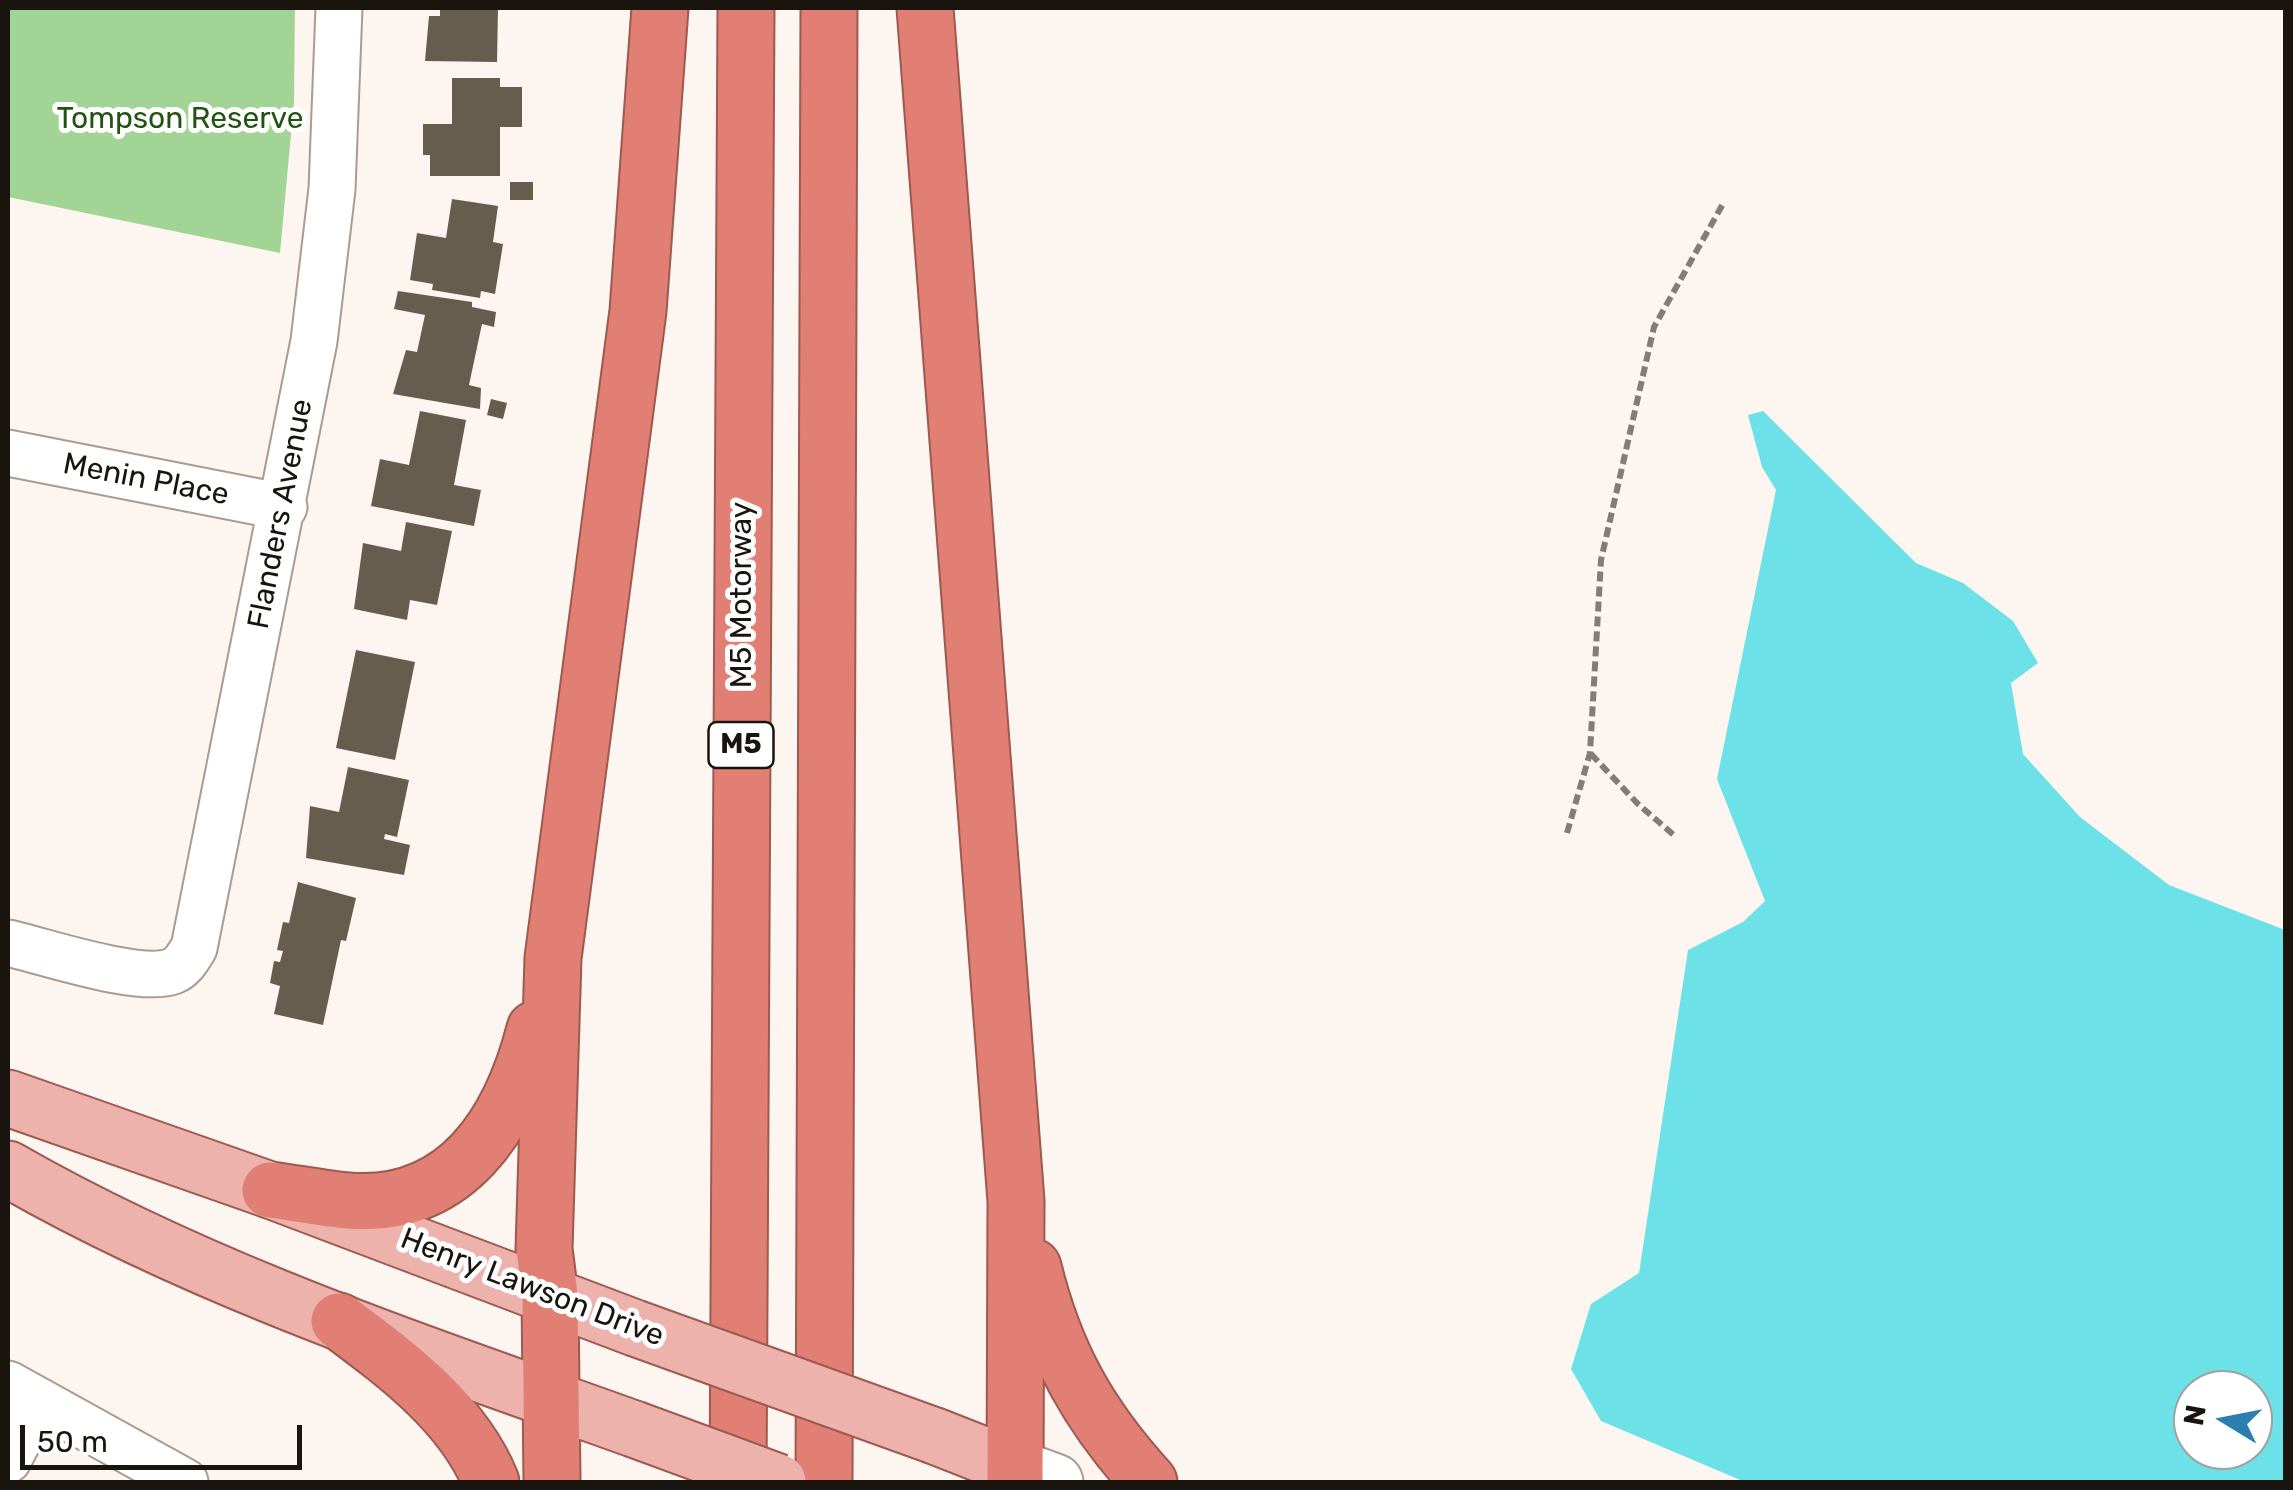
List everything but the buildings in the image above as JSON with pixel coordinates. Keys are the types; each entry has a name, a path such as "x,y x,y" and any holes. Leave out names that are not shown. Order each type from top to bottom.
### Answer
{"highway":[{"path":"552,1482 550,1296 544,1248 553,958 638,311 660,8"},
{"name":"M5 Motorway","path":"738,1482 746,8"},
{"path":"824,1482 829,8"},
{"path":"925,8 1016,1202 1028,1477"},
{"path":"270,1190 351,1202 414,1194 452,1177 495,1130 528,1056 553,958"},
{"path":"1016,1202 1042,1304 1077,1391 1115,1445 1149,1482"},
{"path":"339,1320 402,1368 477,1448 492,1482"}],"main road":[{"name":"Henry Lawson Drive","path":"8,1098 270,1190 935,1436 1028,1477"},
{"path":"8,1169 64,1201 219,1273 778,1482"}],"street":[{"name":"Flanders Avenue","path":"8,943 138,972 170,972 184,964 194,948 284,507 324,266 337,112 340,8"},
{"name":"Menin Place","path":"8,453 284,507"},
{"path":"8,1460 23,1392 186,1482"}],"path":[{"path":"1567,833 1590,753 1600,560 1654,328 1724,202"},
{"path":"1590,753 1676,837"}],"green space":[{"name":"Tompson Reserve","path":"8,8 295,8 294,102 280,253 8,197"}],"water":[{"path":"1763,411 1916,563 1963,583 2013,621 2038,663 2011,683 2023,754 2080,817 2169,885 2285,930 2285,1482 1745,1482 1601,1421 1571,1369 1591,1304 1639,1273 1688,950 1743,922 1765,901 1717,779 1776,490 1762,467 1748,415"}]}
